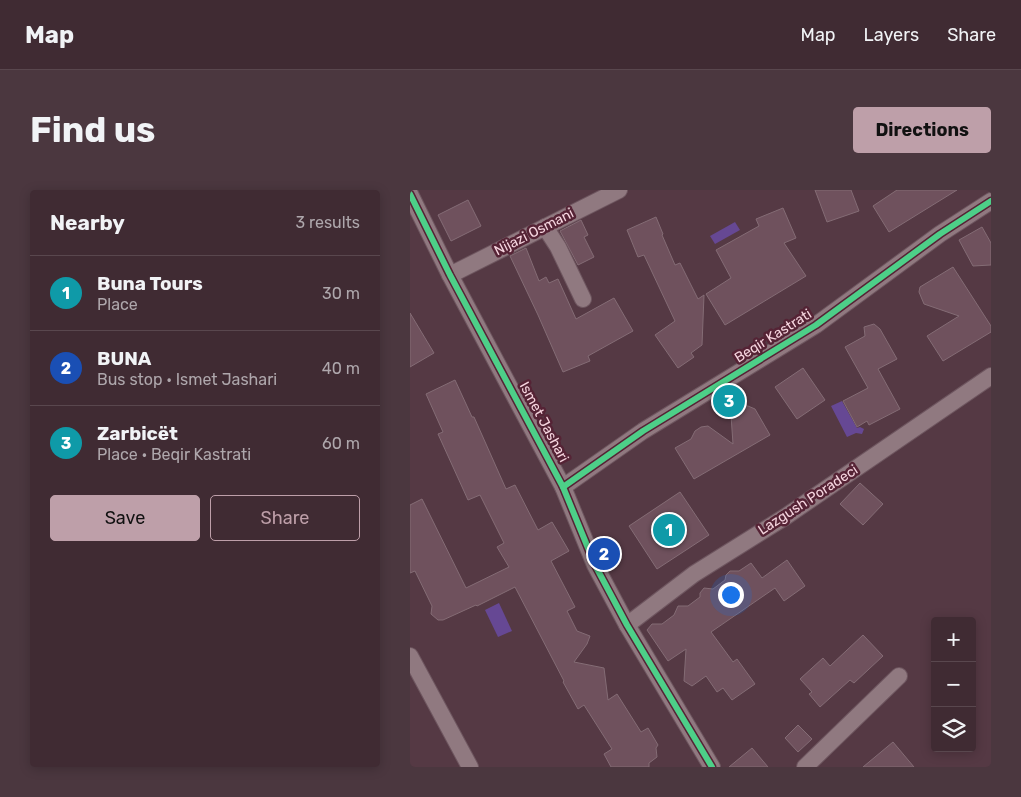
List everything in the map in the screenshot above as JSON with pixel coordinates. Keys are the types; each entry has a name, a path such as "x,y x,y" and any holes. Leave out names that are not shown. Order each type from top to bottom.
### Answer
{"street":[{"name":"Nijazi Osmani","path":"450,275 619,190"},
{"name":"Ismet Jashari","path":"410,194 450,275 563,487 595,565 627,626 712,767"},
{"name":"Beqir Kastrati","path":"563,487 643,431 816,325 940,234 991,200"},
{"path":"545,227 558,247 583,299"},
{"name":"Lazgush Poradeci","path":"627,626 694,574 792,512 991,376"},
{"path":"410,656 470,767"},
{"path":"805,767 899,676"}],"shaded area":[{"path":"735,222 740,230 715,244 710,236"},
{"path":"842,401 857,428 864,429 862,434 856,433 847,437 831,406"},
{"path":"499,603 512,631 498,637 485,610"}],"building":[{"path":"815,190 851,190 859,211 827,222"},
{"path":"897,190 957,190 889,232 873,206"},
{"path":"468,200 481,226 451,241 438,215"},
{"path":"783,208 796,238 784,243 806,276 725,325 706,294 731,278 716,250 759,226 756,219"},
{"path":"656,217 675,265 680,263 698,299 704,295 702,345 691,353 694,357 678,368 655,335 675,321 644,255 638,257 627,230"},
{"path":"581,220 588,235 584,237 594,257 578,265 560,231"},
{"path":"982,227 991,243 991,265 973,266 959,240"},
{"path":"526,248 539,281 546,277 549,283 558,279 576,319 614,298 633,331 588,356 590,361 563,372 510,256"},
{"path":"953,267 991,326 991,332 943,361 927,336 959,316 924,304 919,292 920,287"},
{"path":"410,313 434,353 410,367"},
{"path":"874,324 880,329 897,359 878,369 900,409 869,425 867,421 857,427 843,401 868,388 845,347 865,336 864,327"},
{"path":"803,368 825,400 797,419 775,387"},
{"path":"455,380 472,417 474,417 506,489 515,485 538,530 552,522 569,551 551,561 575,607 567,611 577,631 590,636 587,644 574,662 604,668 608,700 617,694 641,732 648,728 658,745 656,748 657,757 649,763 649,767 611,767 604,754 612,749 584,705 578,709 515,587 477,606 443,620 438,620 431,614 432,606 415,571 410,573 410,505 422,499 466,588 509,567 497,547 504,543 480,495 468,500 438,434 443,432 426,394"},
{"path":"741,406 755,409 770,435 694,479 675,448 691,439 695,431 701,427 708,426 733,444 731,415 735,409"},
{"path":"860,483 883,504 863,525 840,504"},
{"path":"680,492 709,535 657,569 629,526"},
{"path":"787,560 805,586 784,601 775,588 711,632 733,662 737,659 755,684 732,700 723,688 717,692 706,676 692,686 684,681 686,649 668,661 647,630 652,624 662,624 674,615 678,606 688,606 700,597 700,593 704,588 713,589 725,580 726,575 730,571 739,571 751,563 762,578"},
{"path":"863,635 883,656 854,683 850,680 820,707 809,694 812,692 800,679 823,658 830,666"},
{"path":"798,725 812,739 798,752 785,738"},
{"path":"893,742 914,767 863,767"},
{"path":"752,748 768,767 729,767"}],"cycle path":[{"path":"410,194 450,275 563,487 595,565 627,625 712,767"},
{"path":"563,487 643,431 816,325 940,234 991,201"}],"place":[{"name":"Zarbicët","path":"729,401"},
{"name":"Buna Tours","path":"669,530"},
{"name":"BUNA","path":"604,554"}]}
